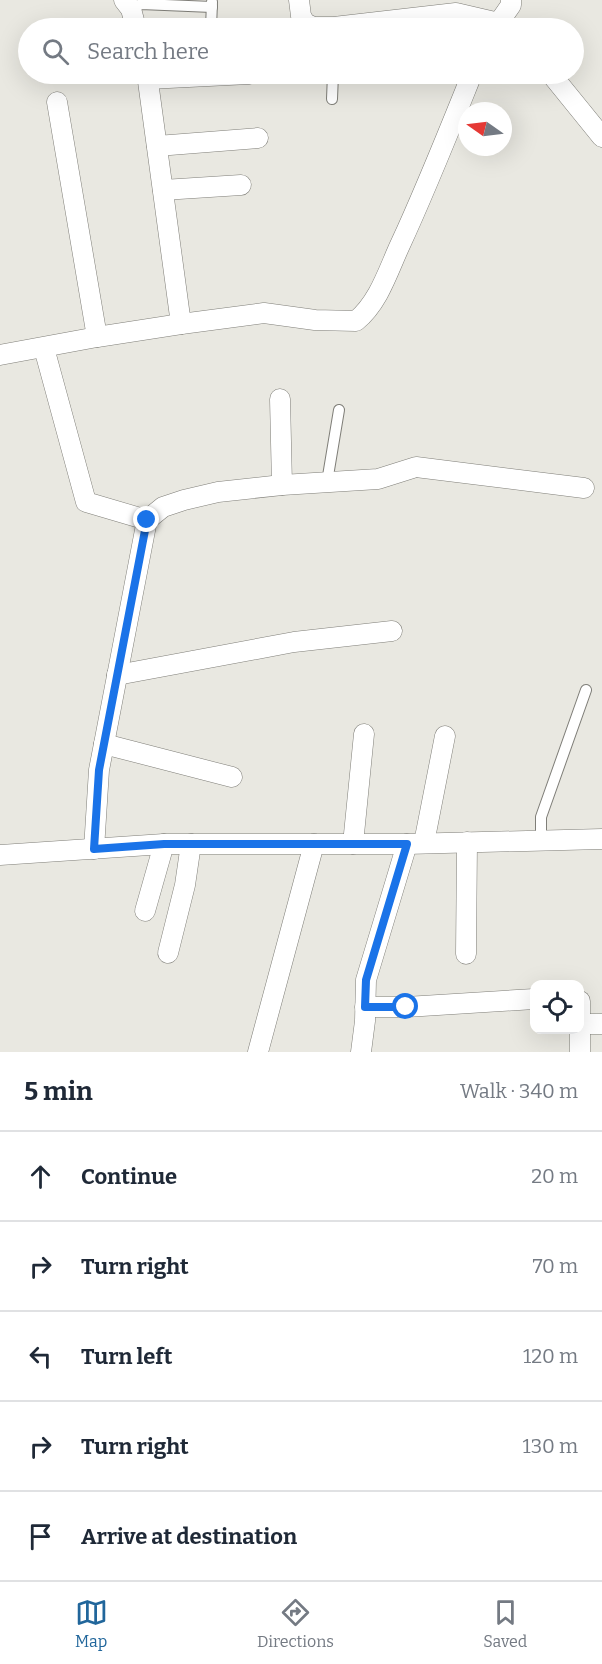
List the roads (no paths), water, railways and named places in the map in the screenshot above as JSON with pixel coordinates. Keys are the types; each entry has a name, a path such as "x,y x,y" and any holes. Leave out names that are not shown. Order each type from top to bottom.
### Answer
{"street":[{"path":"299,0 302,18"},
{"path":"506,18 511,0"},
{"path":"415,18 456,13 472,18"},
{"path":"148,84 181,324"},
{"path":"0,355 97,337 264,313 315,320 356,321 366,312 378,294 424,193 468,84"},
{"path":"559,84 602,137"},
{"path":"57,102 97,337"},
{"path":"157,146 258,138"},
{"path":"163,190 241,185"},
{"path":"44,348 86,502 147,520"},
{"path":"280,399 282,485"},
{"path":"94,849 99,770 147,520 163,507 218,492 378,479 416,468 584,488"},
{"path":"117,675 294,642 392,631"},
{"path":"353,844 364,734"},
{"path":"361,1052 366,980 415,844 446,736"},
{"path":"104,744 232,777"},
{"path":"0,855 164,844 415,844 602,839"},
{"path":"466,954 467,842"},
{"path":"145,910 164,844"},
{"path":"168,953 185,885 191,844"},
{"path":"258,1052 314,844"},
{"path":"365,1007 406,1007 530,999"},
{"path":"584,1024 602,1024"},
{"path":"580,1034 580,1052"}],"lane":[{"path":"127,4 212,4"},
{"path":"332,99 333,84"},
{"path":"327,483 339,410"},
{"path":"541,840 541,818 586,690"}]}
